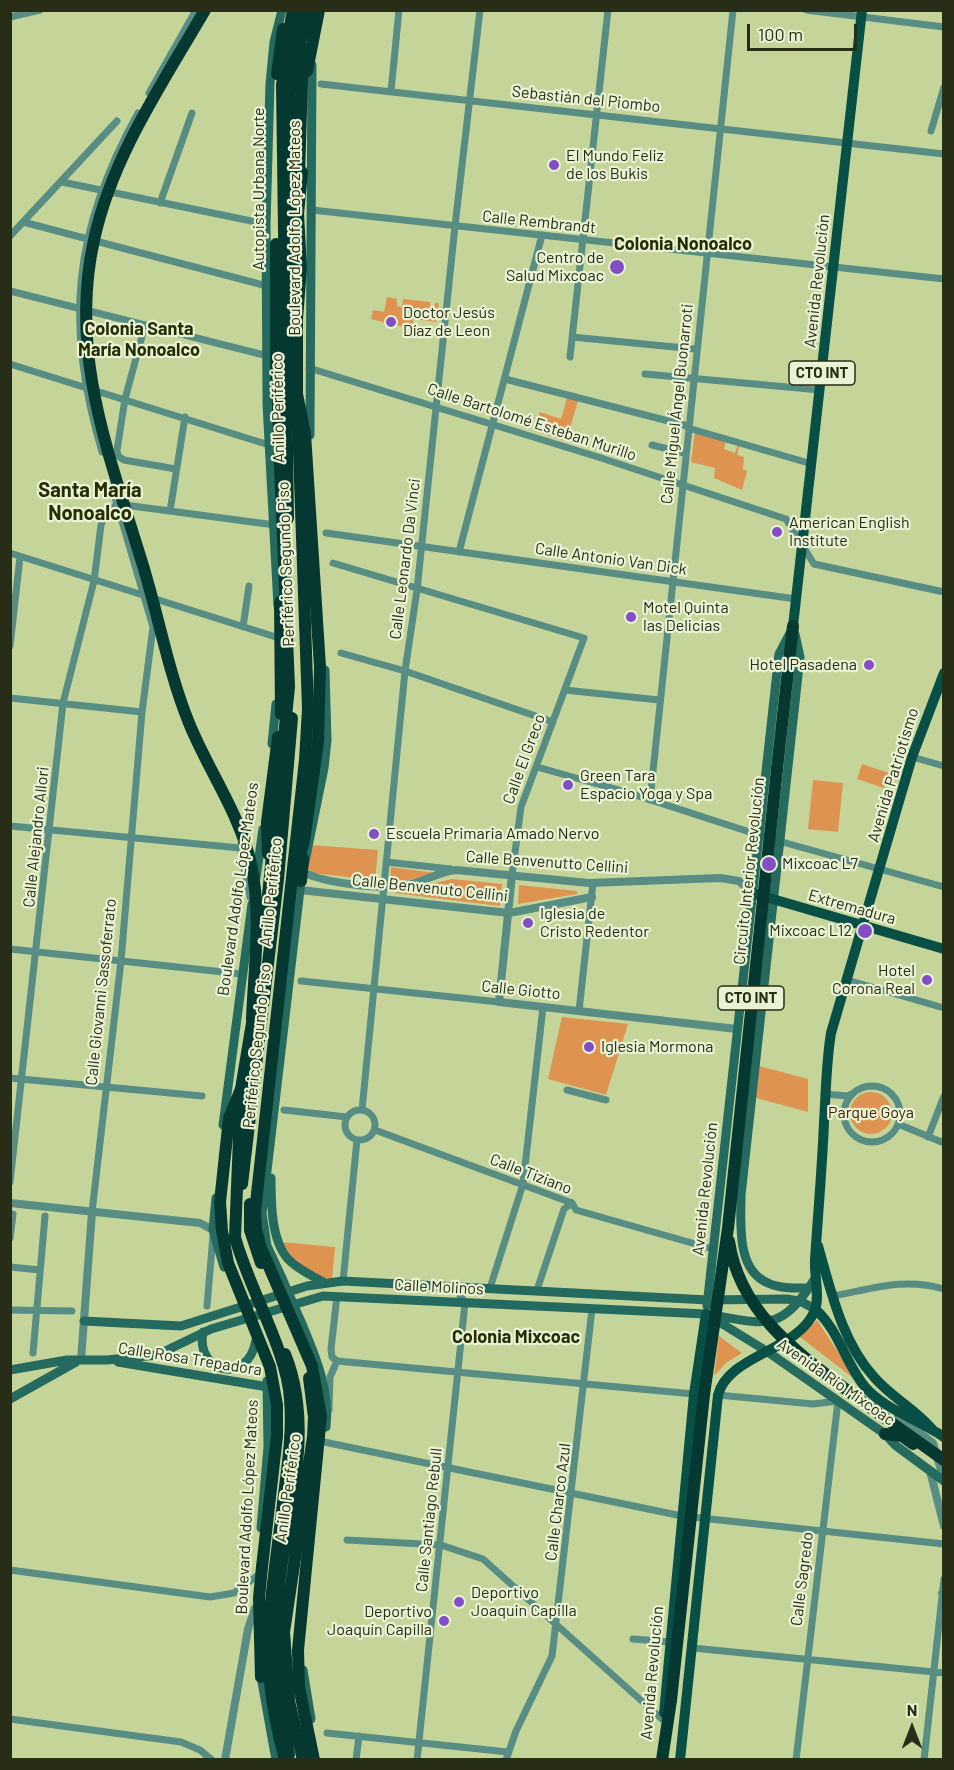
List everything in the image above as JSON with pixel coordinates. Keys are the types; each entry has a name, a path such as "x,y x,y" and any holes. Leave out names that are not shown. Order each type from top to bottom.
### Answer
{"highway":[{"path":"205,10 133,135 105,196 93,243 85,314 90,384 186,715 240,828 251,864 256,906 252,1019"},
{"name":"Autopista Urbana Norte","path":"276,368 275,114 280,38 288,10"},
{"name":"Anillo Periférico","path":"290,1760 277,1691 274,1652 277,1600 299,1438 299,1418 293,1375 256,1289 239,1236 239,1210 278,879 292,709 282,86 293,10"},
{"path":"298,214 296,183 299,175 300,10"},
{"path":"297,319 292,269 289,64 314,10"},
{"path":"298,214 306,124 307,65 314,10"},
{"name":"Anillo Periférico","path":"303,1760 289,1701 285,1668 286,1623 314,1437 314,1417 308,1369 296,1326 276,1281 254,1247 249,1212 299,882 303,707 292,376 300,83 303,45 314,10"},
{"name":"Periférico Segundo Piso","path":"298,214 301,268 297,319 297,394 308,709 305,759 255,1212 256,1229 261,1248 312,1366 321,1416 298,1650 299,1687 314,1760"},
{"name":"Periférico Segundo Piso","path":"276,368 289,687 266,925 241,1089 235,1237 241,1259 283,1363 290,1396 291,1436 272,1600 268,1668 285,1760"},
{"path":"297,394 305,434 320,667 318,741 299,882"},
{"path":"266,925 267,822 282,707 277,480 286,446"},
{"name":"Circuito Interior Revolución","path":"728,1228 793,626"},
{"path":"241,1089 229,1118 220,1202 228,1263 270,1367 278,1405 277,1436 260,1572 261,1677"},
{"path":"661,1760 671,1700 704,1395 728,1228"},
{"name":"CTO INT","path":"728,1228 732,1255 741,1282 771,1328 939,1464"},
{"path":"885,1434 902,1436 939,1464"},
{"path":"303,1500 314,1523"},
{"path":"286,1623 305,1605"}],"main road":[{"name":"Boulevard Adolfo López Mateos","path":"276,1760 261,1677 255,1608 260,1572 268,1447 268,1387 264,1363 222,1263 213,1230 225,1099 252,909 276,708 279,638 275,525 269,445 267,224 270,84 274,42 282,10"},
{"name":"Boulevard Adolfo López Mateos","path":"276,1281 263,1229 271,1140 299,882 324,768 327,740 325,658 309,431 311,83 316,36 325,10"},
{"name":"Avenida Revolución","path":"812,1284 779,1286 762,1280 750,1266 742,1240 741,1195 800,657 793,626 861,14"},
{"name":"Avenida Revolución","path":"661,1760 694,1394 708,1300 779,654 793,626"},
{"name":"Avenida Patriotismo","path":"815,1309 812,1284 825,1111 824,1094 831,1033 912,757 944,673"},
{"name":"Extremadura","path":"752,893 944,949"},
{"path":"271,1140 273,1208 281,1248 294,1266 323,1282"},
{"name":"Avenida Patriotismo","path":"816,1240 833,1296"},
{"name":"Calle Molinos","path":"84,1321 181,1326 323,1282 343,1281 708,1300 774,1299 800,1302 815,1309"},
{"name":"Calle Molinos","path":"81,1360 106,1360 167,1352 202,1332 310,1299 337,1296 706,1314 773,1322 788,1314 800,1302 812,1284"},
{"name":"Avenida Río Mixcoac","path":"833,1296 855,1351 867,1368 882,1386 915,1410 933,1429"},
{"path":"681,1760 718,1395 727,1376 768,1352 796,1331 815,1309"},
{"name":"Avenida Río Mixcoac","path":"815,1309 827,1322 865,1387 890,1407 944,1437"},
{"name":"Avenida Río Mixcoac","path":"706,1314 768,1352 885,1434"},
{"path":"296,1326 319,1365 327,1415 301,1652 319,1760"},
{"path":"202,1332 201,1343 207,1358 215,1365 226,1369 248,1363 252,1357 255,1338"},
{"path":"10,1370 81,1360"},
{"path":"10,1399 81,1360"},
{"name":"Calle Rosa Trepadora","path":"106,1360 268,1387"},
{"name":"CTO INT","path":"939,1464 944,1480"}],"street":[{"path":"10,17 39,10"},
{"path":"145,597 84,387 79,309 87,237 100,190 128,131 196,10"},
{"path":"392,91 399,10"},
{"name":"Calle Leonardo Da Vinci","path":"362,1110 372,989 405,671 417,590 480,10"},
{"path":"570,357 608,10"},
{"name":"Calle Miguel Ángel Buonarroti","path":"650,800 684,453 733,10"},
{"path":"806,10 861,14 944,27"},
{"name":"Sebastián del Piombo","path":"321,84 944,154"},
{"path":"931,131 944,87"},
{"path":"160,203 192,113"},
{"path":"10,236 117,121"},
{"path":"62,182 267,224"},
{"name":"Calle Rembrandt","path":"312,210 944,279"},
{"path":"23,222 267,286"},
{"path":"459,552 542,235"},
{"path":"10,291 268,356"},
{"path":"145,325 125,399 118,456 124,460 176,469"},
{"path":"572,337 695,349"},
{"path":"10,364 269,445"},
{"name":"Calle Bartolomé Esteban Murillo","path":"309,368 436,406 786,519 814,564 944,592"},
{"path":"645,374 820,390"},
{"path":"505,379 688,427 812,464"},
{"path":"170,511 184,417"},
{"path":"652,445 684,453"},
{"path":"117,504 275,525"},
{"name":"Calle Alejandro Allori","path":"10,1182 63,703 94,581 101,525 105,514 117,504"},
{"name":"Calle Antonio Van Dick","path":"326,533 796,599"},
{"path":"10,553 279,638"},
{"path":"10,646 20,557"},
{"path":"333,563 417,590"},
{"path":"243,627 249,586"},
{"name":"Calle El Greco","path":"417,590 584,638 518,819 499,1002"},
{"name":"Calle Giovanni Sassoferrato","path":"81,1360 92,1212 121,961 142,712 153,627 145,597"},
{"path":"341,653 405,671 554,722"},
{"path":"565,690 659,700"},
{"path":"10,698 142,712"},
{"path":"912,757 944,766"},
{"path":"537,767 779,841 944,887"},
{"path":"10,826 241,846 252,909"},
{"name":"Calle Benvenuto Cellini","path":"386,862 456,870"},
{"name":"Calle Benvenutto Cellini","path":"299,882 321,879 384,886 406,885 439,873 456,870 593,883 730,879 743,883 752,893"},
{"name":"Calle Benvenuto Cellini","path":"299,882 383,898 509,913 592,897"},
{"path":"579,1011 593,883"},
{"path":"10,949 242,974"},
{"path":"847,980 944,1008"},
{"name":"Calle Giotto","path":"301,981 737,1029"},
{"path":"490,1288 522,1184 543,1007"},
{"path":"10,1078 201,1096"},
{"path":"824,1094 848,1096 852,1094 870,1086 888,1091 899,1106 898,1124 886,1138 865,1141 851,1132 844,1112 852,1094"},
{"path":"567,1090 606,1100"},
{"path":"928,1137 944,1096"},
{"path":"284,1110 347,1117"},
{"path":"362,1110 373,1117 375,1130 369,1138 357,1140 347,1134 345,1122 354,1111 362,1110"},
{"path":"825,1111 844,1112"},
{"path":"898,1124 944,1143"},
{"name":"Calle Tiziano","path":"375,1130 572,1203 576,1210 713,1249"},
{"path":"343,1281 357,1140"},
{"path":"10,1203 200,1223 213,1230 207,1306"},
{"path":"537,1290 564,1209 572,1203"},
{"path":"10,1238 14,1214"},
{"path":"33,1353 45,1216"},
{"path":"10,1267 40,1270"},
{"path":"833,1296 906,1283 926,1284 944,1289"},
{"path":"454,1286 465,1303"},
{"path":"337,1296 331,1349 332,1357 337,1361 459,1370 694,1394"},
{"name":"Calle Santiago Rebull","path":"417,1760 465,1303"},
{"name":"Calle Charco Azul","path":"507,1756 516,1731 549,1666 557,1624 592,1309"},
{"path":"10,1310 72,1311"},
{"path":"327,1415 331,1401 330,1377 337,1361"},
{"path":"718,1395 813,1404 838,1401"},
{"name":"Calle Sagredo","path":"796,1760 838,1401"},
{"path":"890,1407 933,1443 939,1464 944,1526"},
{"path":"324,1442 704,1520 944,1544"},
{"path":"347,1540 441,1545 468,1552 489,1563 663,1720"},
{"path":"10,1570 210,1597 234,1593 260,1572"},
{"path":"924,1760 944,1579"},
{"path":"225,1760 248,1629 255,1608"},
{"path":"633,1638 670,1642"},
{"path":"693,1647 944,1672"},
{"path":"10,1719 181,1742 200,1750 212,1760"},
{"path":"327,1733 418,1741 507,1756"},
{"path":"356,1760 359,1736"}],"green space":[{"path":"387,297 397,299 397,306 402,307 403,299 430,302 430,308 434,308 435,303 439,303 436,322 413,319 413,329 371,319 373,310 384,312"},
{"path":"567,398 578,401 566,441 534,431 540,412 561,419"},
{"path":"695,431 726,440 724,449 735,453 740,444 737,455 744,457 743,469 747,471 742,490 714,478 715,468 691,462"},
{"path":"862,764 889,773 884,788 857,779"},
{"path":"813,780 843,783 838,832 808,829"},
{"path":"311,845 378,850 375,880 313,873 308,870"},
{"path":"391,867 436,873 405,881 390,882"},
{"path":"452,879 502,884 500,906 394,893"},
{"path":"519,885 577,891 577,894 518,904"},
{"path":"562,1017 628,1024 606,1095 548,1079"},
{"path":"759,1066 808,1079 808,1112 756,1098"},
{"name":"Parque Goya","path":"871,1092 886,1098 892,1113 886,1128 871,1134 856,1128 850,1113 856,1098"},
{"path":"282,1242 335,1247 332,1279 308,1272 291,1256"},
{"path":"817,1320 857,1381 800,1337"},
{"path":"719,1336 742,1353 726,1363 714,1376"}],"place":[{"name":"El Mundo Feliz de los Bukis","path":"554,165"},
{"name":"Centro de Salud Mixcoac","path":"617,267"},
{"name":"Doctor Jesús Díaz de Leon","path":"391,322"},
{"name":"American English Institute","path":"777,532"},
{"name":"Motel Quinta las Delicias","path":"631,617"},
{"name":"Hotel Pasadena","path":"869,665"},
{"name":"Green Tara Espacio Yoga y Spa","path":"568,785"},
{"name":"Escuela Primaria Amado Nervo","path":"374,834"},
{"name":"Mixcoac L7","path":"769,864"},
{"name":"Iglesia de Cristo Redentor","path":"528,923"},
{"name":"Mixcoac L12","path":"865,931"},
{"name":"Hotel Corona Real","path":"927,980"},
{"name":"Iglesia Mormona","path":"589,1047"},
{"name":"Deportivo Joaquin Capilla","path":"459,1602"},
{"name":"Deportivo Joaquín Capilla","path":"444,1621"}],"district":[{"name":"Colonia Nonoalco","path":"683,244"},
{"name":"Colonia Santa María Nonoalco","path":"139,339"},
{"name":"Santa María Nonoalco","path":"90,502"},
{"name":"Colonia Mixcoac","path":"516,1337"}]}
